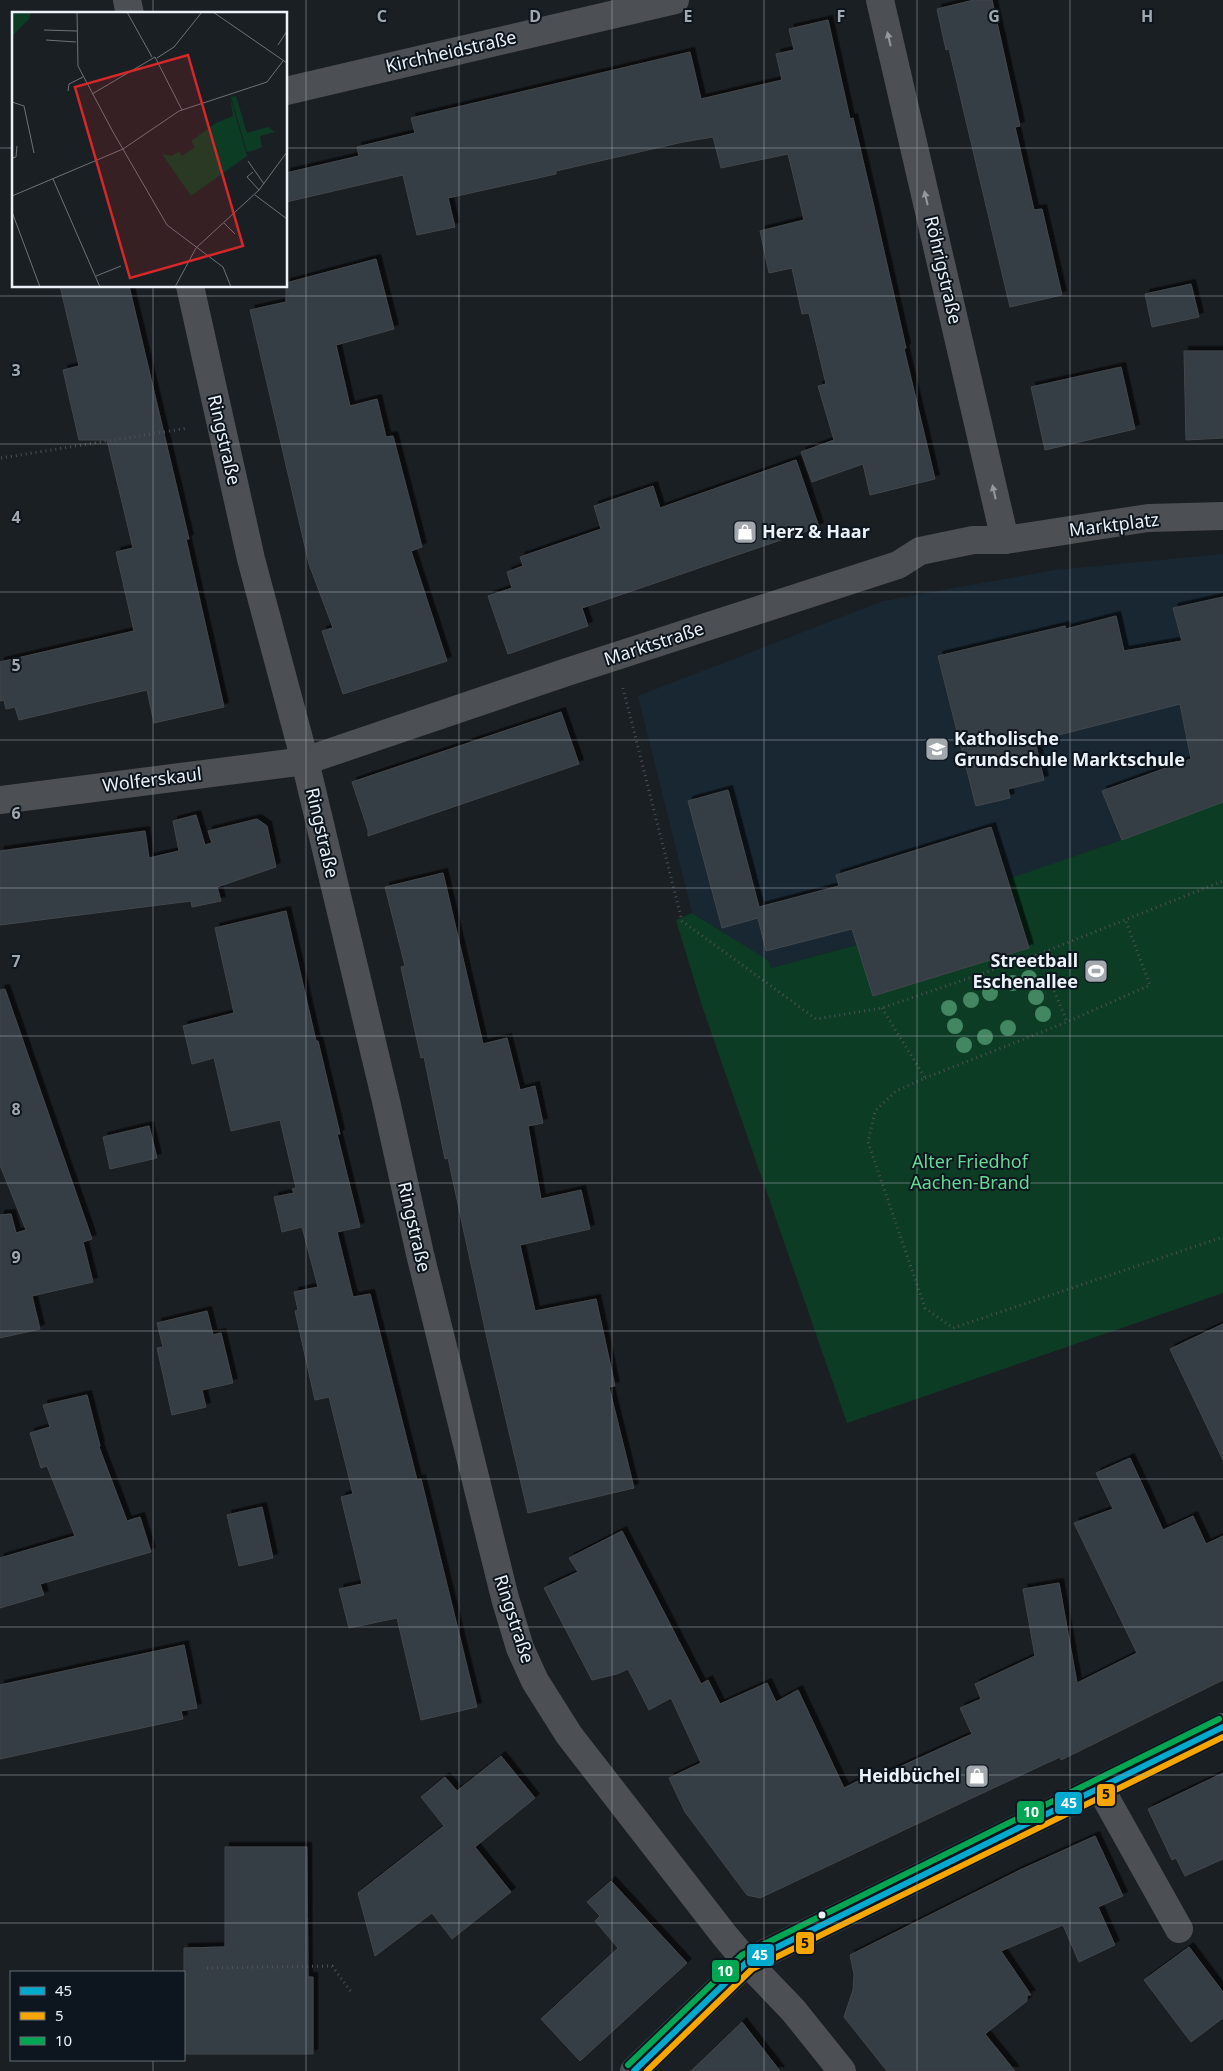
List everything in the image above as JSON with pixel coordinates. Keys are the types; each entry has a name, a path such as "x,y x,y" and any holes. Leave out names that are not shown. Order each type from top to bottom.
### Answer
{"street":[{"name":"Kirchheidstraße","path":"288,91 674,0"},
{"name":"Röhrigstraße","path":"880,0 1006,540"},
{"name":"Ringstraße","path":"190,288 251,559 305,761 386,1101 420,1254 505,1598 520,1648 535,1681 569,1734 746,1962 793,2010 842,2071"},
{"name":"Marktplatz","path":"1006,540 1148,518 1223,516"},
{"name":"Marktstraße","path":"305,761 614,656 898,565 920,551 973,540 1006,540"},
{"name":"Wolferskaul","path":"0,800 305,761"},
{"path":"634,2071 746,1962 1223,1727"},
{"path":"1100,1788 1179,1929"}],"path":[{"path":"1,458 220,423"},
{"path":"614,656 682,921 816,1019 882,1008 1039,954 1223,881"},
{"path":"1125,919 1150,985 1066,1022 896,1091 875,1111 868,1142 925,1308 954,1328 1223,1237"},
{"path":"1039,954 1066,1022"},
{"path":"882,1008 926,1078"},
{"path":"207,1968 332,1966 352,1992"}],"shaded area":[{"name":"Katholische Grundschule Marktschule","path":"1223,554 1223,802 1008,880 1029,948 857,945 771,968 768,960 692,913 638,696 883,601 1055,570"}],"green space":[{"name":"Alter Friedhof Aachen-Brand","path":"1223,802 1223,1293 847,1423 702,1006 676,920 692,913 768,960 771,968 857,945 1029,948 1008,879 1122,840"}],"building":[{"path":"974,0 992,0 1020,126 1015,127 1034,210 1042,209 1062,295 1010,307 949,49 946,50 937,9"},
{"path":"828,20 850,119 853,118 873,203 906,348 904,349 935,479 870,495 863,464 812,482 801,452 834,440 818,386 826,384 809,313 802,314 792,268 769,273 760,231 804,220 788,154 721,168 713,137 683,142 556,171 556,174 448,198 455,227 417,235 403,175 288,202 288,173 359,156 357,147 415,133 411,118 690,52 701,99 782,80 776,54 794,50 789,29"},
{"path":"376,259 394,329 336,345 350,406 377,399 386,437 393,436 422,547 411,551 447,661 343,694 322,631 333,628 309,564 250,310 286,302 288,282"},
{"path":"1191,284 1199,317 1152,327 1145,294"},
{"path":"60,288 129,288 189,539 186,539 224,707 154,723 147,690 19,720 15,707 6,709 4,700 0,701 0,662 134,631 116,552 133,548 107,440 79,440 63,370 79,366"},
{"path":"1184,351 1223,351 1223,438 1186,440"},
{"path":"1121,367 1135,429 1045,450 1031,387"},
{"path":"796,460 819,527 582,608 588,626 508,654 488,596 512,588 507,572 523,566 520,557 601,529 594,506 653,486 660,508"},
{"path":"1223,597 1223,802 1122,840 1102,791 1191,759 1180,704 1035,741 1044,780 1008,789 1010,798 976,806 938,656 1065,626 1066,629 1116,616 1124,651 1182,641 1173,608"},
{"path":"561,712 579,764 368,836 368,830 352,782"},
{"path":"728,790 759,907 839,886 836,875 991,827 1029,948 873,996 852,929 766,951 758,918 722,928 688,801"},
{"path":"196,815 205,845 212,843 208,831 257,819 267,826 276,867 217,887 221,901 192,907 191,901 0,925 0,851 145,831 149,858 179,851 173,821"},
{"path":"443,873 483,1044 507,1038 520,1090 535,1086 543,1123 528,1126 541,1199 581,1190 590,1229 520,1245 535,1311 596,1299 615,1386 609,1387 634,1488 528,1513 488,1343 448,1158 445,1159 424,1057 421,1058 401,967 405,966 385,887"},
{"path":"286,911 340,1134 337,1134 360,1227 337,1232 353,1297 370,1294 417,1480 421,1479 477,1707 421,1720 397,1618 349,1628 339,1589 362,1584 341,1497 353,1494 329,1397 315,1400 295,1311 298,1310 294,1292 318,1287 302,1227 282,1232 274,1197 294,1193 292,1189 296,1188 280,1120 231,1131 214,1058 192,1064 183,1026 234,1013 215,928"},
{"path":"5,989 92,1239 83,1242 93,1282 32,1296 40,1329 0,1338 0,1215 11,1214 16,1233 26,1230 0,1165 0,990"},
{"path":"149,1126 157,1158 110,1169 103,1137"},
{"path":"207,1311 213,1335 221,1333 233,1383 202,1390 206,1407 172,1415 157,1348 163,1347 157,1323"},
{"path":"1223,1324 1223,1460 1170,1349"},
{"path":"87,1395 99,1447 127,1521 140,1517 151,1552 40,1584 44,1595 0,1608 0,1558 75,1536 47,1466 41,1468 30,1433 50,1427 43,1405"},
{"path":"1130,1458 1163,1530 1193,1516 1206,1544 1223,1536 1223,1680 1061,1760 1060,1757 760,1898 747,1895 685,1812 669,1778 701,1763 671,1698 649,1710 628,1669 617,1674 592,1680 544,1588 578,1572 569,1558 622,1531 701,1684 708,1680 720,1704 767,1683 776,1702 798,1690 844,1788 860,1780 862,1784 972,1734 960,1708 981,1699 975,1684 1035,1656 1023,1589 1059,1583 1077,1683 1137,1653 1074,1523 1113,1509 1096,1473"},
{"path":"262,1507 273,1558 239,1566 227,1515"},
{"path":"184,1645 197,1708 181,1711 183,1719 0,1759 0,1685"},
{"path":"501,1756 535,1798 475,1847 511,1892 452,1939 432,1913 375,1956 358,1893 444,1826 421,1797 445,1777 457,1791"},
{"path":"1223,1773 1223,1859 1185,1876 1176,1858 1172,1860 1148,1809"},
{"path":"1095,1836 1123,1896 1098,1907 1115,1945 1079,1962 1063,1925 1001,1951 1031,1995 1027,1995 1027,2001 985,2034 1015,2071 887,2071 844,2017 853,1990 854,1974 850,1955 1020,1870"},
{"path":"225,1847 307,1847 308,1977 313,1977 313,2054 185,2054 184,1948 225,1947"},
{"path":"611,1881 687,1963 580,2061 541,2019 618,1948 595,1921 600,1916 587,1902"},
{"path":"1189,1947 1223,1992 1223,2018 1191,2042 1144,1980"},
{"path":"742,2022 780,2071 691,2071"}],"transit line":[{"name":"10","path":"628,2065 742,1955 1219,1719"},
{"name":"45","path":"634,2071 747,1962 1223,1727"},
{"name":"5","path":"647,2071 752,1969 1223,1737"}],"place":[{"name":"Herz & Haar","path":"745,532"},
{"name":"Katholische Grundschule Marktschule","path":"937,749"},
{"name":"Streetball Eschenallee","path":"1096,971"},
{"name":"Heidbüchel","path":"977,1776"}]}
